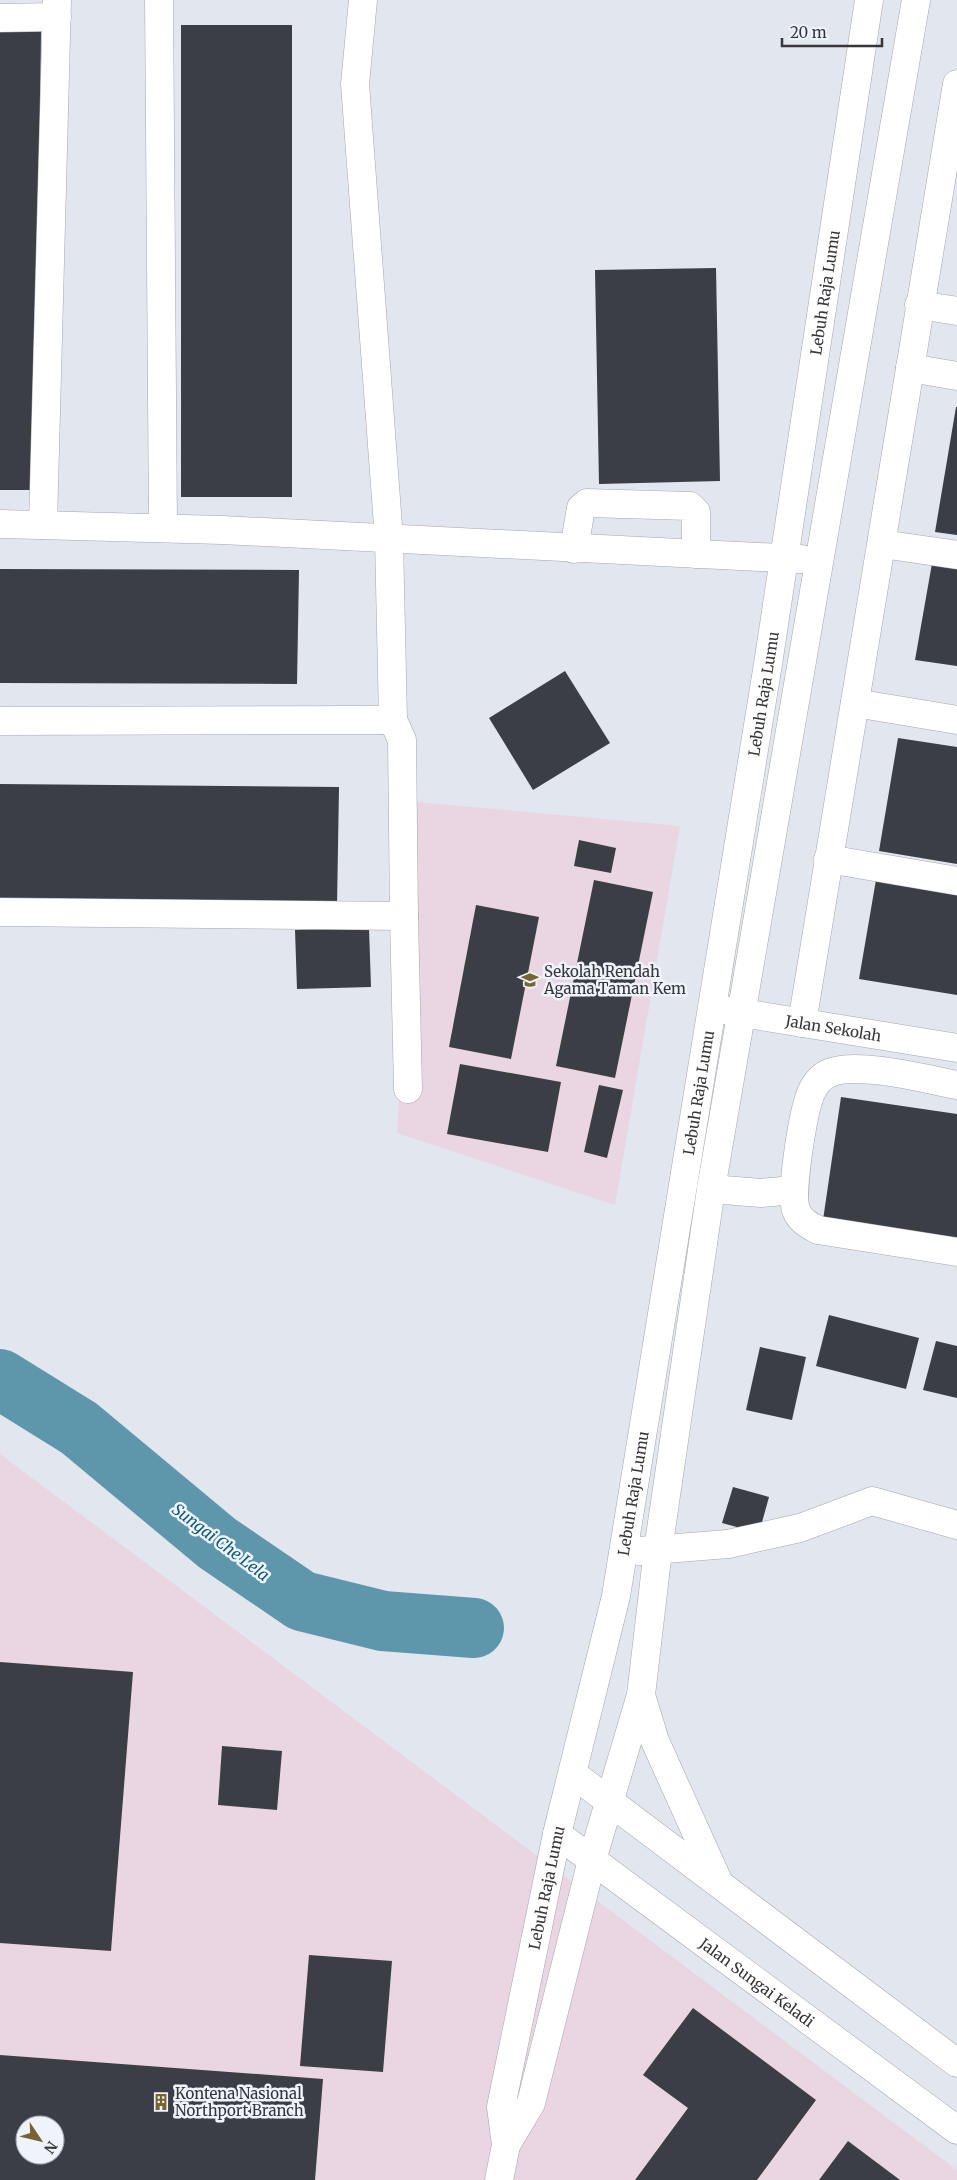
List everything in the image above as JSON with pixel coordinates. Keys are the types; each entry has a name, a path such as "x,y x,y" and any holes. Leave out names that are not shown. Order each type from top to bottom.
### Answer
{"street":[{"path":"158,0 163,528"},
{"path":"364,0 356,84 389,539 393,720 402,740 408,1089"},
{"name":"Lebuh Raja Lumu","path":"506,2145 501,2107 557,1834 616,1596 624,1551 784,558 869,0"},
{"name":"Lebuh Raja Lumu","path":"499,2180 506,2145 530,2103 592,1860 641,1696 658,1550 711,1189 916,0"},
{"path":"0,18 57,8 44,525"},
{"path":"802,1023 882,544 919,305 954,120 957,84"},
{"path":"919,305 957,311"},
{"path":"910,368 957,376"},
{"path":"574,548 581,508 588,503 690,506 696,512 696,554"},
{"path":"0,524 163,528 820,560"},
{"path":"882,544 957,555"},
{"path":"854,703 957,720"},
{"path":"0,722 393,720"},
{"path":"828,859 957,881"},
{"path":"0,912 404,916"},
{"name":"Jalan Sekolah","path":"712,1009 957,1048"},
{"path":"957,1084 853,1069 832,1072 820,1079 811,1093 803,1121 794,1190 796,1210 803,1222 818,1230 957,1252"},
{"path":"711,1189 761,1193 794,1190"},
{"path":"624,1551 728,1544 800,1528 872,1501 957,1525"},
{"path":"641,1696 659,1749 718,1882"},
{"path":"573,1774 957,2063"},
{"name":"Jalan Sungai Keladi","path":"557,1834 957,2130"}],"shaded area":[{"name":"Sekolah Rendah Agama Taman Kem","path":"417,802 680,826 615,1205 397,1133"},
{"path":"0,1454 957,2170 957,2180 0,2180"}],"building":[{"path":"181,25 292,25 292,497 181,497"},
{"path":"0,31 41,31 36,490 0,490"},
{"path":"716,268 720,481 599,484 595,270"},
{"path":"957,407 957,535 935,532"},
{"path":"934,552 957,556 957,666 915,660"},
{"path":"0,569 299,570 297,684 0,683"},
{"path":"565,671 610,743 533,790 489,718"},
{"path":"898,738 957,747 957,864 879,851"},
{"path":"0,784 339,787 337,906 0,902"},
{"path":"579,840 616,848 611,873 574,866"},
{"path":"877,874 957,887 957,995 859,979"},
{"path":"594,880 653,892 615,1078 556,1066"},
{"path":"476,905 539,917 511,1059 449,1047"},
{"path":"369,928 371,987 297,989 295,930"},
{"path":"460,1064 561,1082 548,1152 447,1134"},
{"path":"599,1085 623,1090 607,1158 584,1152"},
{"path":"841,1097 957,1114 957,1240 823,1220"},
{"path":"829,1315 919,1338 906,1389 816,1366"},
{"path":"936,1341 957,1346 957,1398 923,1390"},
{"path":"760,1347 806,1357 792,1420 746,1410"},
{"path":"733,1487 769,1497 759,1533 722,1523"},
{"path":"0,1662 133,1672 111,1951 0,1943"},
{"path":"222,1746 282,1751 277,1810 218,1805"},
{"path":"309,1955 392,1961 383,2072 300,2066"},
{"path":"693,2008 816,2100 757,2180 635,2180 688,2108 643,2075"},
{"name":"Kontena Nasional Northport Branch","path":"0,2055 323,2079 315,2180 0,2180"},
{"path":"848,2141 900,2180 819,2180"}],"waterway":[{"name":"Sungai Che Lela","path":"0,1379 79,1428 217,1543 302,1601 383,1621 474,1628"}],"place":[{"name":"Sekolah Rendah Agama Taman Kem","path":"530,980"},
{"name":"Kontena Nasional Northport Branch","path":"161,2102"}]}
